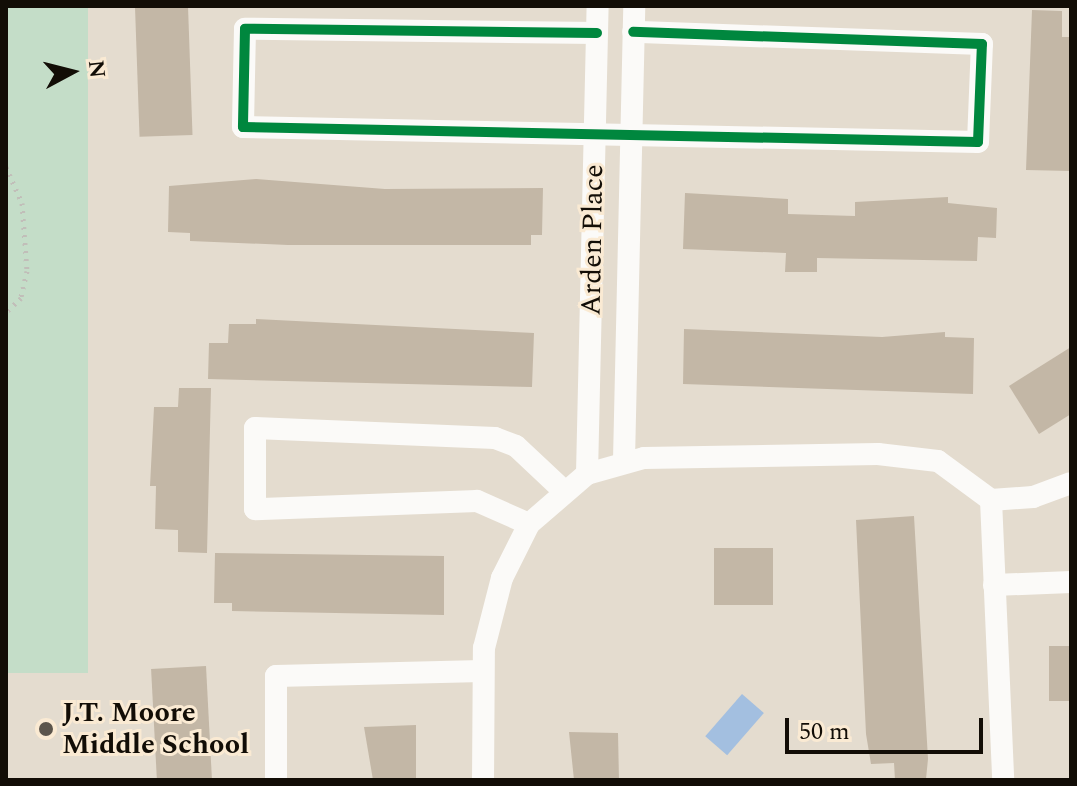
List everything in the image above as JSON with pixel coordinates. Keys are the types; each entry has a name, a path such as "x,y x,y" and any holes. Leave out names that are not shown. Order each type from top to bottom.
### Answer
{"street":[{"name":"Arden Place","path":"587,474 598,6"},
{"name":"Arden Place","path":"624,460 634,6"},
{"path":"597,33 245,29 243,127 978,142 982,44 633,32"},
{"path":"529,524 477,501 255,509 255,428 495,438 516,446 565,492"},
{"path":"483,780 482,671 494,602 529,524 587,474 624,460 923,456 954,468 991,500 1033,497 1071,483"},
{"path":"991,500 1003,780"},
{"path":"994,585 1071,582"},
{"path":"276,780 276,676 482,671"}],"path":[{"path":"6,167 22,203 27,271 21,298 6,312"}],"green space":[{"path":"6,6 88,6 88,673 6,673"}],"water":[{"path":"742,694 764,713 727,755 705,736"}],"building":[{"path":"188,6 193,135 140,137 135,8"},
{"path":"1032,10 1062,11 1062,37 1071,37 1071,171 1026,170"},
{"path":"256,179 385,189 543,188 542,235 531,235 531,245 288,245 190,241 190,233 168,232 169,186"},
{"path":"685,193 788,199 788,214 855,216 855,202 948,197 948,203 997,208 996,238 978,237 977,261 817,258 817,272 785,272 786,253 683,249"},
{"path":"256,319 534,333 532,387 208,379 209,343 228,343 229,324 256,324"},
{"path":"684,329 882,337 945,332 945,337 974,338 973,394 683,384"},
{"path":"1071,347 1071,414 1039,434 1009,386"},
{"path":"179,388 211,388 207,553 178,552 178,530 155,529 156,486 150,486 154,407 178,407"},
{"path":"914,516 928,759 926,779 895,780 894,763 871,764 866,734 856,520"},
{"path":"714,548 773,548 773,605 714,605"},
{"path":"215,553 444,556 444,615 232,611 232,603 214,603"},
{"path":"1049,646 1071,646 1071,701 1049,701"},
{"path":"206,666 212,780 157,780 151,669"},
{"path":"416,725 416,780 373,780 364,727"},
{"path":"569,732 618,733 619,780 574,780"}],"cycle path":[{"path":"597,33 245,29 243,127 978,142 982,44 633,32"}],"place":[{"name":"J.T. Moore Middle School","path":"46,729"}]}
